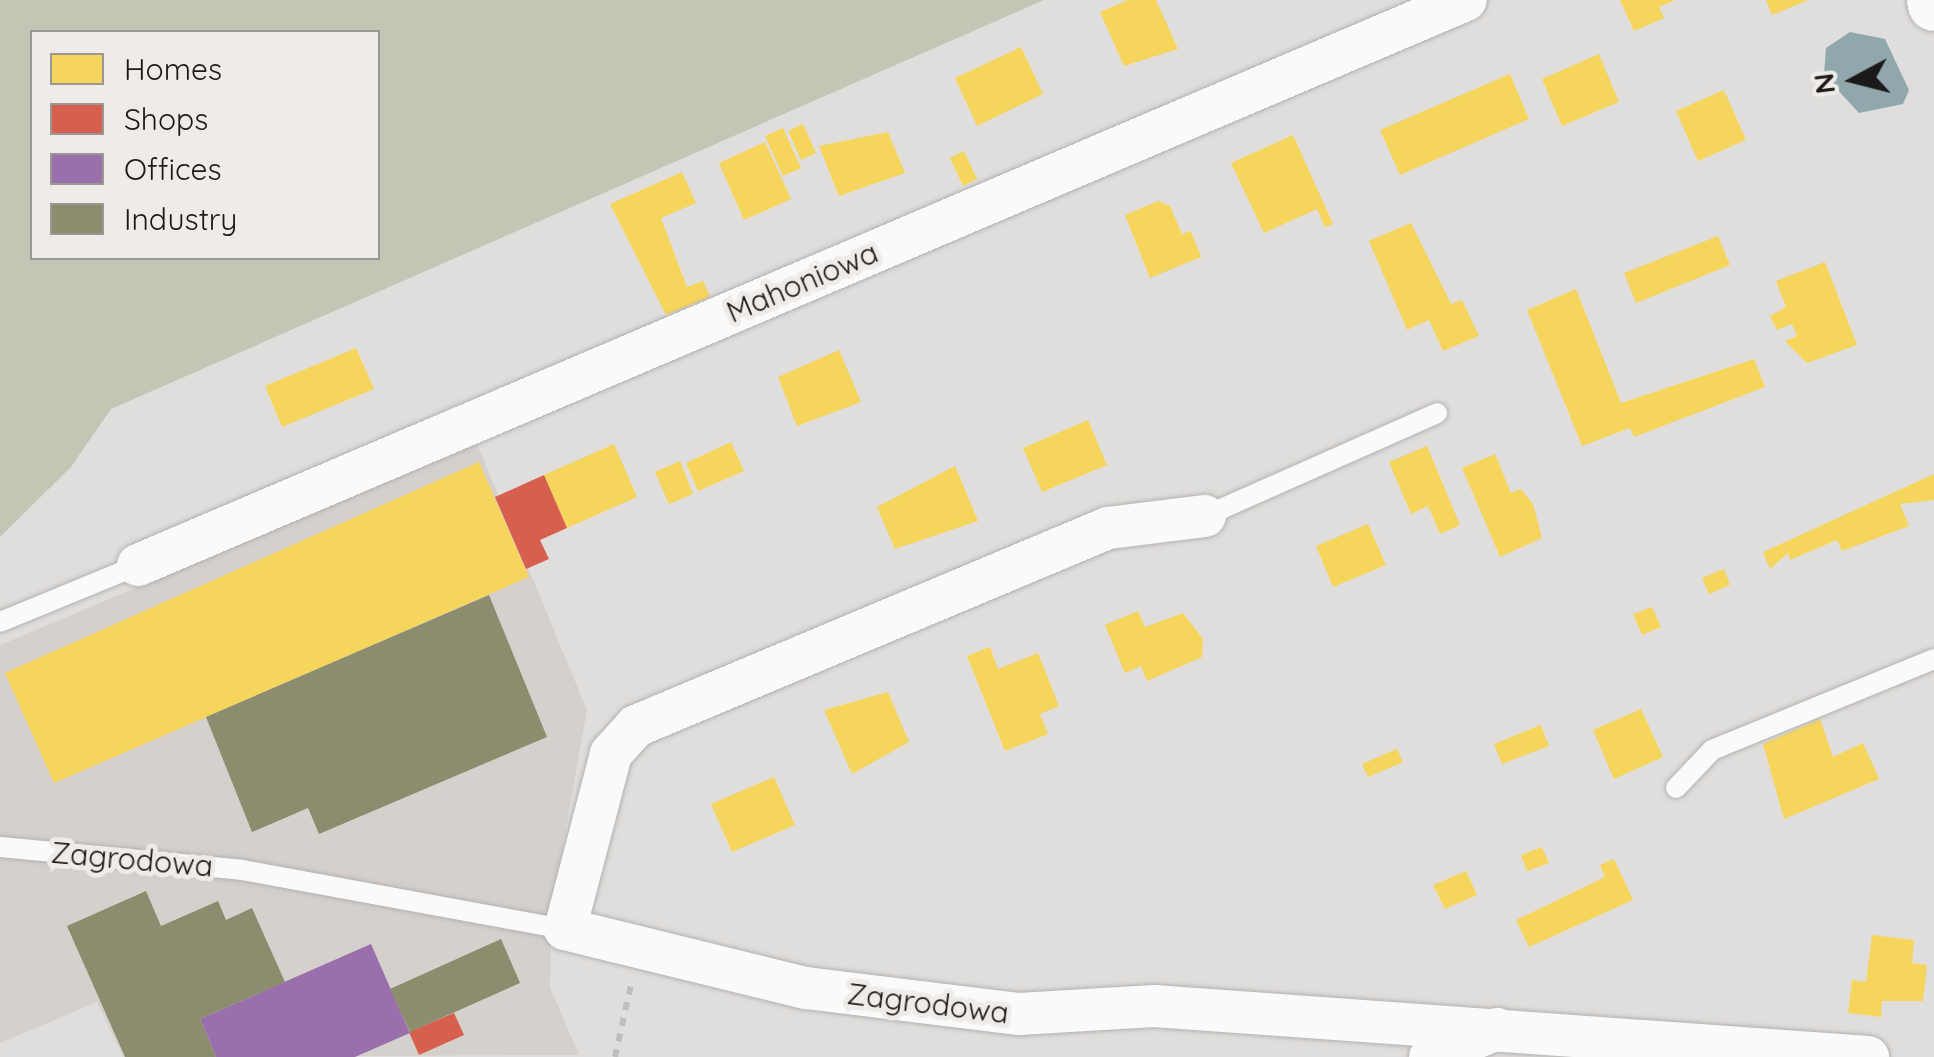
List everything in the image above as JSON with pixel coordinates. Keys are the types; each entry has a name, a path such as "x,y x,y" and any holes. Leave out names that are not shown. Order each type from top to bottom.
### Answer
{"street":[{"name":"Mahoniowa","path":"138,565 1466,0"},
{"path":"565,929 611,754 636,726 1108,528 1205,516"},
{"name":"Zagrodowa","path":"565,929 806,988 1019,1014 1154,1006 1506,1025 1868,1057"},
{"path":"1430,1057 1506,1025"}],"lane":[{"path":"1205,516 1437,413"},
{"path":"0,622 138,565"},
{"path":"1676,788 1712,750 1934,659"},
{"name":"Zagrodowa","path":"0,847 242,870 565,929"}],"path":[{"path":"614,1057 640,947"}],"shaded area":[{"path":"477,444 587,710 552,906 550,987 579,1055 123,1057 97,1002 0,1043 0,645"}],"green space":[{"path":"0,0 1044,0 111,409 71,467 0,537"}],"water":[{"path":"1850,32 1885,39 1909,90 1903,104 1859,113 1824,75 1826,48"}],"building: Homes":[{"path":"1128,0 1156,0 1178,49 1124,66 1100,12"},
{"path":"1620,0 1675,0 1659,7 1664,18 1634,31"},
{"path":"1766,0 1808,0 1772,15"},
{"path":"1021,47 1043,94 977,126 955,78"},
{"path":"1599,54 1619,102 1562,126 1542,79"},
{"path":"1510,74 1529,119 1400,175 1380,130"},
{"path":"1724,90 1746,140 1698,161 1676,111"},
{"path":"803,124 816,153 801,160 788,131"},
{"path":"783,128 801,168 783,176 765,136"},
{"path":"888,132 905,173 839,196 819,146"},
{"path":"1293,135 1333,224 1325,227 1317,209 1264,233 1231,163"},
{"path":"765,142 791,199 744,220 719,163"},
{"path":"964,151 977,179 963,186 950,158"},
{"path":"682,172 696,203 661,218 687,287 703,281 710,297 666,315 610,204"},
{"path":"1158,201 1170,206 1182,234 1191,231 1201,257 1150,278 1125,215"},
{"path":"1411,223 1451,304 1462,300 1479,336 1443,351 1429,320 1407,330 1369,241"},
{"path":"1718,236 1730,265 1636,303 1624,273"},
{"path":"1825,262 1857,345 1807,363 1785,341 1797,336 1792,324 1777,330 1770,316 1786,307 1776,281"},
{"path":"1576,289 1621,403 1754,359 1765,387 1634,437 1630,428 1582,446 1527,310"},
{"path":"356,348 374,389 282,427 265,386"},
{"path":"839,350 861,402 797,426 778,377"},
{"path":"1088,420 1107,465 1042,492 1023,448"},
{"path":"731,442 744,471 698,491 686,463"},
{"path":"614,444 637,497 567,528 544,475"},
{"path":"1427,446 1460,525 1440,534 1428,506 1411,514 1389,462"},
{"path":"1495,454 1511,493 1521,489 1533,504 1542,538 1500,557 1462,468"},
{"path":"680,461 693,494 669,504 655,472"},
{"path":"479,462 529,577 54,783 5,673"},
{"path":"955,466 978,521 895,549 877,507"},
{"path":"1934,474 1934,500 1900,504 1909,526 1842,551 1837,540 1790,560 1788,553 1770,569 1763,552"},
{"path":"1368,524 1386,565 1333,587 1316,546"},
{"path":"1724,569 1730,585 1709,594 1702,578"},
{"path":"1652,607 1661,627 1642,635 1633,614"},
{"path":"1138,611 1145,627 1183,613 1203,639 1202,657 1147,681 1141,666 1125,673 1105,625"},
{"path":"990,647 998,669 1038,653 1059,706 1040,714 1048,734 1005,751 967,656"},
{"path":"888,692 909,742 852,774 824,710"},
{"path":"1641,709 1663,757 1614,779 1593,730"},
{"path":"1820,719 1833,757 1863,743 1879,779 1784,819 1763,744"},
{"path":"1541,725 1549,746 1502,764 1494,744"},
{"path":"1397,749 1403,762 1368,777 1362,764"},
{"path":"774,777 795,825 732,852 711,804"},
{"path":"1542,847 1549,863 1527,871 1521,855"},
{"path":"1614,859 1633,900 1529,947 1516,920 1605,877 1600,865"},
{"path":"1466,871 1477,895 1445,909 1433,885"},
{"path":"1872,935 1914,940 1912,963 1927,965 1923,1001 1882,1001 1881,1017 1848,1013 1852,980 1866,982"}],"building: Shops":[{"path":"544,475 567,528 540,540 549,559 526,569 495,497"},
{"path":"454,1013 464,1035 419,1055 409,1032"}],"building: Offices":[{"path":"371,944 410,1033 355,1057 216,1057 200,1019"}],"building: Industry":[{"path":"489,595 547,737 319,834 308,808 252,832 206,717"},
{"path":"146,891 161,926 218,901 226,920 252,908 285,982 200,1019 216,1057 125,1057 67,926"},
{"path":"501,939 520,983 410,1032 390,989"}]}
